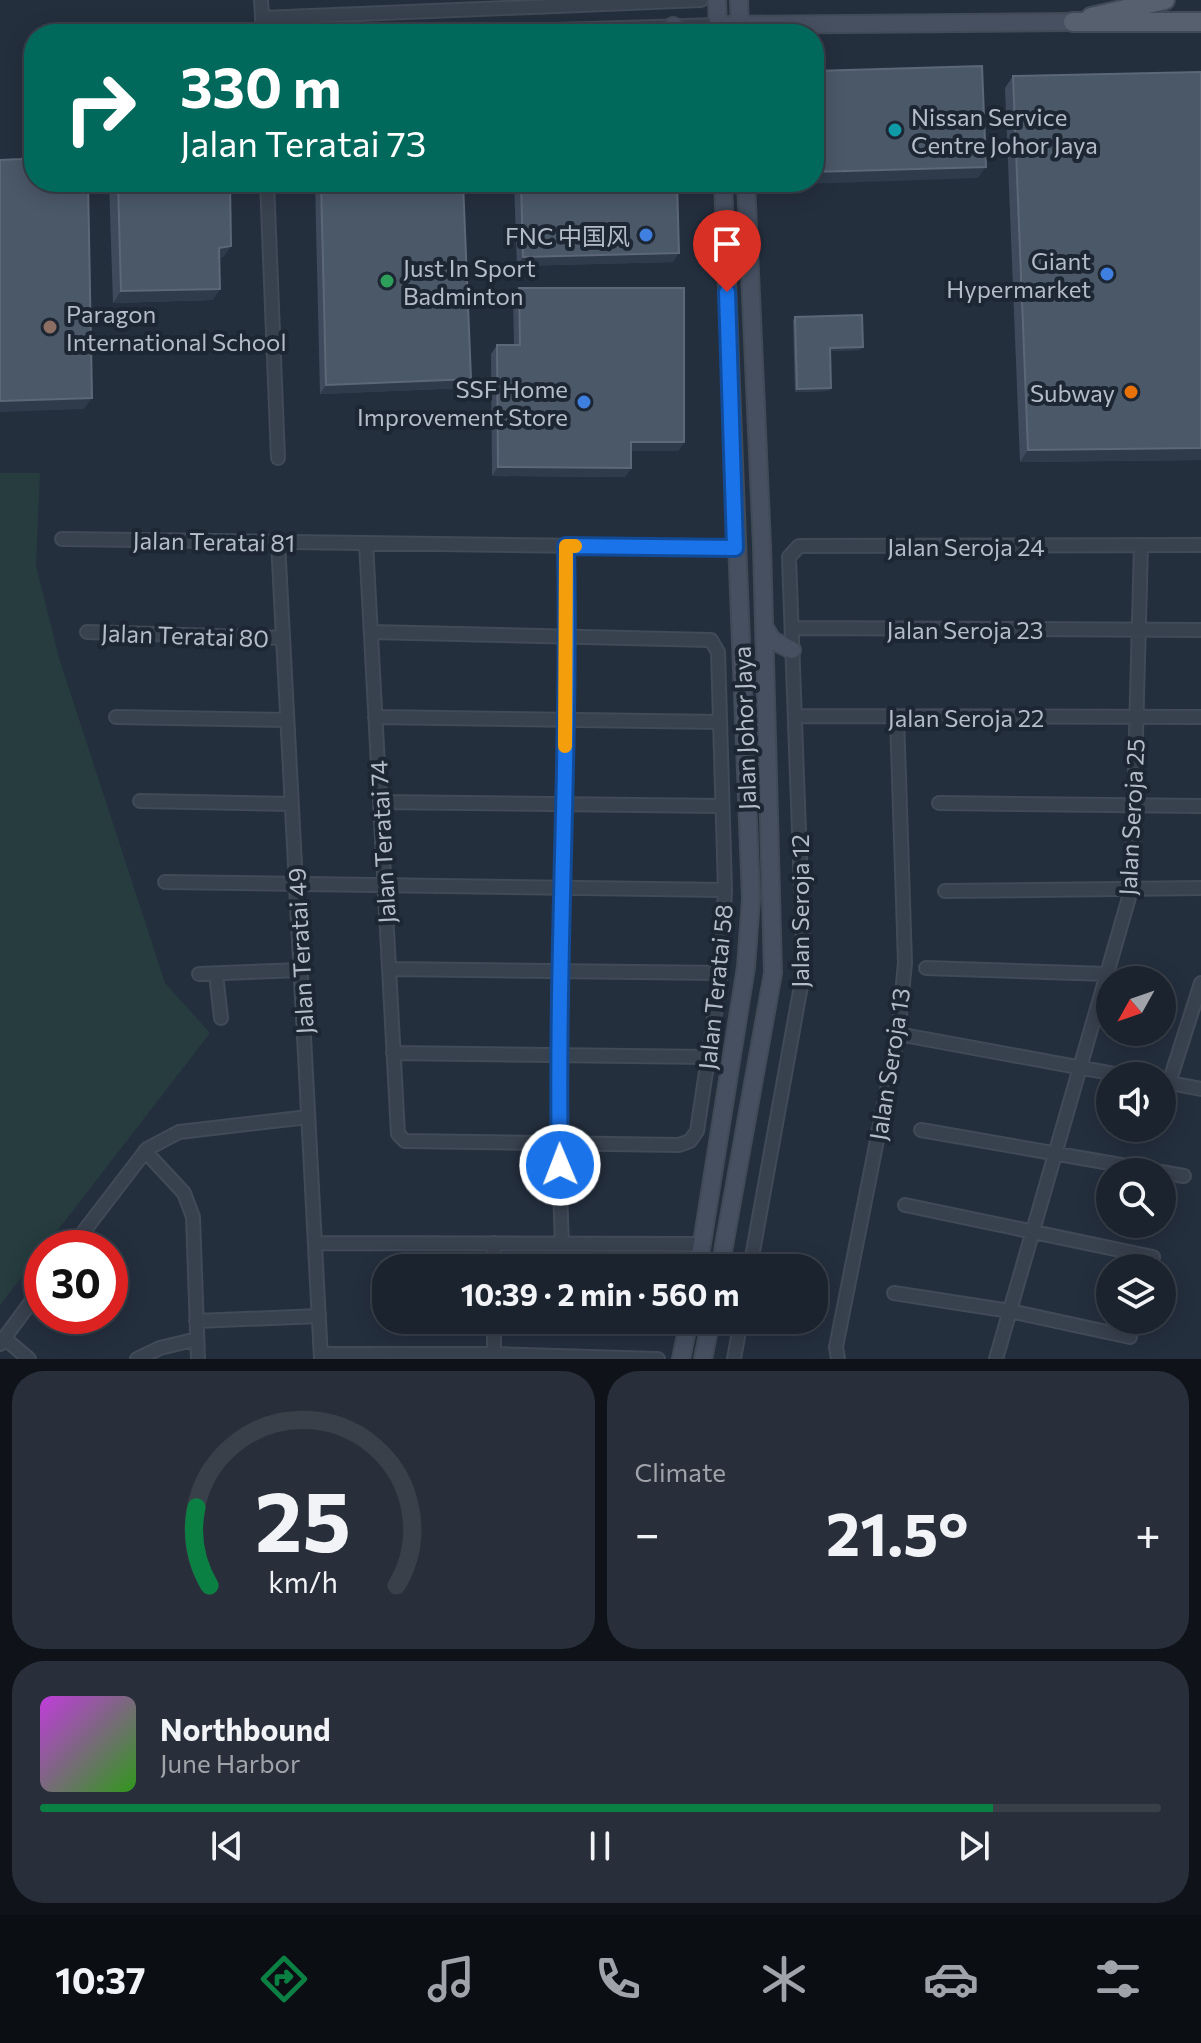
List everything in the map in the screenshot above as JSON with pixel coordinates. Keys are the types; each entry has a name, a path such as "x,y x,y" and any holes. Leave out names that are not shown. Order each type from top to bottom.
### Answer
{"main road":[{"path":"717,0 718,24"},
{"path":"739,0 740,24"},
{"path":"1073,22 1165,0"},
{"path":"788,24 1195,22"},
{"name":"Jalan Johor Jaya","path":"701,1254 746,967 751,899 723,192"},
{"name":"Jalan Johor Jaya","path":"723,1254 773,973 764,627 746,192"},
{"path":"764,627 772,640 792,650"},
{"path":"681,1359 686,1334"},
{"path":"703,1359 708,1334"}],"street":[{"path":"261,0 262,24"},
{"path":"262,18 701,0"},
{"path":"559,5 560,24"},
{"path":"267,192 278,458"},
{"name":"Jalan Teratai 81","path":"62,539 735,548"},
{"name":"Jalan Teratai 49","path":"278,542 321,1357"},
{"name":"Jalan Teratai 74","path":"366,543 393,1053 401,1139 559,1142"},
{"name":"Jalan Seroja 25","path":"1109,966 1132,887 1141,545"},
{"name":"Jalan Seroja 24","path":"793,550 799,546 1201,545"},
{"path":"562,1243 558,969 568,635 566,546"},
{"name":"Jalan Seroja 12","path":"753,1254 804,969 789,557 793,550"},
{"name":"Jalan Seroja 23","path":"792,628 1201,630"},
{"name":"Jalan Teratai 80","path":"87,632 283,638"},
{"path":"371,632 568,635"},
{"name":"Jalan Teratai 58","path":"559,1142 679,1145 690,1141 697,1131 721,973 725,890 718,652 711,640 568,635"},
{"name":"Jalan Seroja 22","path":"795,716 1201,717"},
{"name":"Jalan Seroja 13","path":"838,1359 836,1347 898,1034 905,963 897,716"},
{"path":"116,717 287,720"},
{"path":"375,717 720,722"},
{"path":"140,801 292,804"},
{"path":"380,802 721,806"},
{"path":"939,803 1201,806"},
{"path":"165,882 725,890"},
{"path":"945,891 1201,888"},
{"path":"926,968 1096,974"},
{"path":"389,969 721,973"},
{"path":"199,974 301,970"},
{"path":"216,974 221,1018"},
{"path":"1173,1062 1201,983"},
{"name":"Jalan Seroja 25","path":"996,1359 1096,1013"},
{"path":"898,1034 1096,1071"},
{"path":"393,1053 709,1057"},
{"path":"1176,1084 1201,1089"},
{"path":"85,1230 155,1142 179,1132 308,1117"},
{"path":"921,1130 1184,1176"},
{"path":"145,1151 188,1200 193,1217 198,1359"},
{"path":"905,1205 1137,1254"},
{"path":"315,1243 703,1244"},
{"path":"494,1243 494,1254"},
{"path":"894,1293 1010,1311 1130,1337"},
{"path":"24,1311 2,1341 29,1359"},
{"path":"196,1321 319,1316"},
{"path":"494,1334 494,1356"},
{"path":"734,1359 738,1334"},
{"path":"137,1359 160,1348 197,1339"},
{"path":"321,1357 658,1358"}],"green space":[{"path":"0,473 40,473 36,566 59,658 165,983 210,1033 58,1230 24,1230 24,1274 0,1305"}],"building":[{"name":"Nissan Service Centre Johor Jaya","path":"982,66 986,167 824,172 824,71"},
{"name":"Giant Hypermarket","path":"1201,72 1201,448 1028,450 1013,76"},
{"path":"24,158 24,192 88,192 92,398 0,401 0,160"},
{"path":"118,192 230,192 231,246 219,248 220,289 121,291"},
{"path":"321,192 463,192 471,379 326,385"},
{"path":"521,192 677,192 679,253 523,257"},
{"name":"SSF Home Improvement Store","path":"519,288 684,288 684,442 631,442 631,468 498,467 497,345 520,345"},
{"path":"862,315 863,347 830,348 831,388 797,389 795,317"}],"slow traffic":[{"path":"565,746 568,635 566,546 575,546"}],"place":[{"name":"Nissan Service Centre Johor Jaya","path":"895,130"},
{"name":"FNC 中国风","path":"646,235"},
{"name":"Giant Hypermarket","path":"1107,274"},
{"name":"Just In Sport Badminton","path":"387,281"},
{"name":"Paragon International School","path":"50,327"},
{"name":"Subway","path":"1131,392"},
{"name":"SSF Home Improvement Store","path":"584,402"}],"route":[{"path":"560,1165 558,969 568,635 566,546 735,548 727,292"}]}
